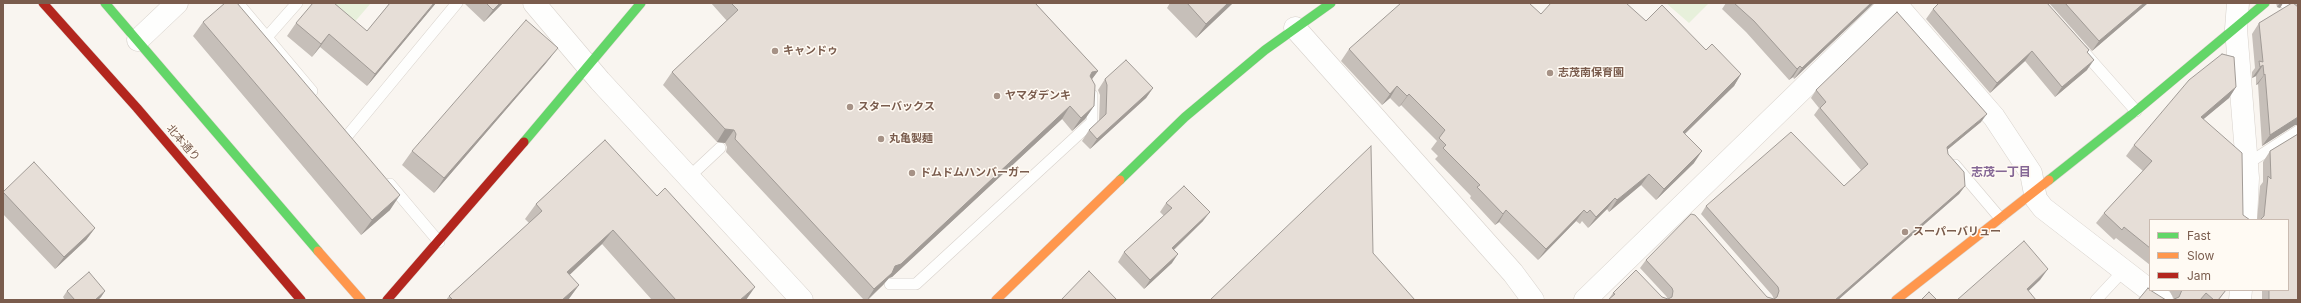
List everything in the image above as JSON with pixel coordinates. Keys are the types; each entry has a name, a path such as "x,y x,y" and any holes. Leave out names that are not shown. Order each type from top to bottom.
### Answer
{"main road":[{"name":"北本通り","path":"43,3 137,108 301,300"},
{"path":"105,3 361,300"},
{"path":"387,300 439,242 641,3"},
{"path":"996,300 1185,117 1265,50 1331,3"},
{"path":"1896,300 2136,111 2266,3"}],"street":[{"path":"138,40 177,3"},
{"path":"534,3 587,66 802,300"},
{"path":"1585,300 1628,264 1687,209 1796,94 1891,3"},
{"path":"1895,3 1994,117 2031,173 2036,190 2036,199 2043,208 2149,290"},
{"path":"2238,3 2236,29 2248,178 2246,219"},
{"path":"1295,28 1513,273 1533,300"},
{"path":"2151,291 2162,300"}],"lane":[{"path":"238,3 318,98"},
{"path":"267,37 297,3"},
{"path":"357,145 346,132 457,3"},
{"path":"2285,3 2298,16"},
{"path":"2077,44 2136,111"},
{"path":"890,284 916,284 1092,122 1093,95 1088,90"},
{"path":"2247,164 2298,131"},
{"path":"689,177 720,148"},
{"path":"1948,157 2000,218"},
{"path":"382,174 439,242"},
{"path":"2096,300 2124,270"}],"green space":[{"path":"326,3 371,3 352,25"},
{"path":"1666,3 1709,3 1689,23"}],"building":[{"path":"225,3 237,3 400,195 372,220 203,22"},
{"path":"313,3 334,3 367,31 390,3 434,3 375,74 329,34 321,44 296,23"},
{"path":"486,3 500,3 493,10"},
{"path":"731,3 1035,3 1098,71 1092,72 1090,76 1095,85 1094,106 1081,118 1070,106 901,264 895,266 892,273 874,289 735,139 736,134 734,130 725,129 672,72 738,10"},
{"path":"1187,3 1228,3 1206,24"},
{"path":"1401,3 1529,3 1541,14 1551,3 1626,3 1646,21 1662,5 1706,50 1712,44 1741,74 1683,132 1702,151 1664,189 1649,174 1617,200 1615,198 1596,217 1590,210 1587,213 1584,210 1546,249 1506,210 1503,214 1477,187 1480,185 1443,148 1446,145 1439,138 1445,130 1409,94 1407,96 1397,86 1390,94 1349,49"},
{"path":"1734,3 1871,3 1802,68 1800,66 1797,69 1754,21"},
{"path":"1939,3 2047,3 2089,50 2087,52 2094,60 2062,87 2032,51 1997,83 1933,9"},
{"path":"2065,3 2144,3 2099,41"},
{"path":"2292,3 2298,7 2298,117 2270,135 2265,74 2264,75 2263,65 2260,67 2259,61 2263,62 2259,23"},
{"path":"1897,12 1987,114 1947,147 1948,154 1964,172 1965,186 1835,300 1608,300 1636,270 1662,297 1668,299 1672,297 1672,288 1646,260 1691,214 1695,215 1767,297 1774,299 1777,297 1779,291 1778,287 1706,206 1791,132 1844,186 1868,164 1820,108 1826,102 1816,90"},
{"path":"526,20 558,48 444,178 412,151"},
{"path":"2222,54 2234,57 2236,87 2201,117 2242,153 2243,215 2249,219 2149,219 2149,247 2124,227 2122,230 2104,213 2152,161 2134,145 2189,80"},
{"path":"1126,60 1153,88 1097,139 1089,130 1106,114 1107,85 1105,79"},
{"path":"2298,134 2298,300 2269,300 2269,291 2289,291 2289,219 2261,219 2264,216 2268,176 2271,179 2270,151"},
{"path":"605,140 657,196 665,188 755,287 740,300 676,300 613,230 567,272 579,285 562,300 453,300 449,296 542,211 536,204"},
{"path":"1371,146 1373,253 1415,300 1210,300"},
{"path":"34,162 95,228 64,257 3,192"},
{"path":"1184,186 1210,212 1172,248 1178,254 1150,280 1124,252 1172,208 1166,203"},
{"path":"2024,241 2048,269 2027,289 2036,300 1957,300"},
{"path":"1089,271 1117,300 1061,300"},
{"path":"89,272 105,291 95,300 75,300 67,291"},
{"path":"2148,288 2149,291 2152,291 2166,300 2138,300"},
{"path":"2182,291 2225,291 2218,300 2214,300 2206,293 2200,300 2172,300 2179,297"},
{"path":"1929,292 1937,300 1921,300"}],"traffic: fast":[{"path":"105,3 318,251"},
{"path":"524,142 641,3"},
{"path":"1120,180 1185,117 1265,50 1331,3"},
{"path":"2049,180 2136,111 2265,3"}],"traffic: slow":[{"path":"996,300 1120,180"},
{"path":"1896,300 2049,180"},
{"path":"318,251 361,300"}],"traffic: jam":[{"path":"43,3 137,108 301,300"},
{"path":"387,300 524,142"}],"place":[{"name":"キャンドゥ","path":"775,51"},
{"name":"志茂南保育園","path":"1550,73"},
{"name":"ヤマダデンキ","path":"997,96"},
{"name":"スターバックス","path":"850,107"},
{"name":"丸亀製麺","path":"881,139"},
{"name":"ドムドムハンバーガー","path":"912,173"},
{"name":"スーパーバリュー","path":"1905,232"}],"district":[{"name":"志茂一丁目","path":"2001,172"}]}
